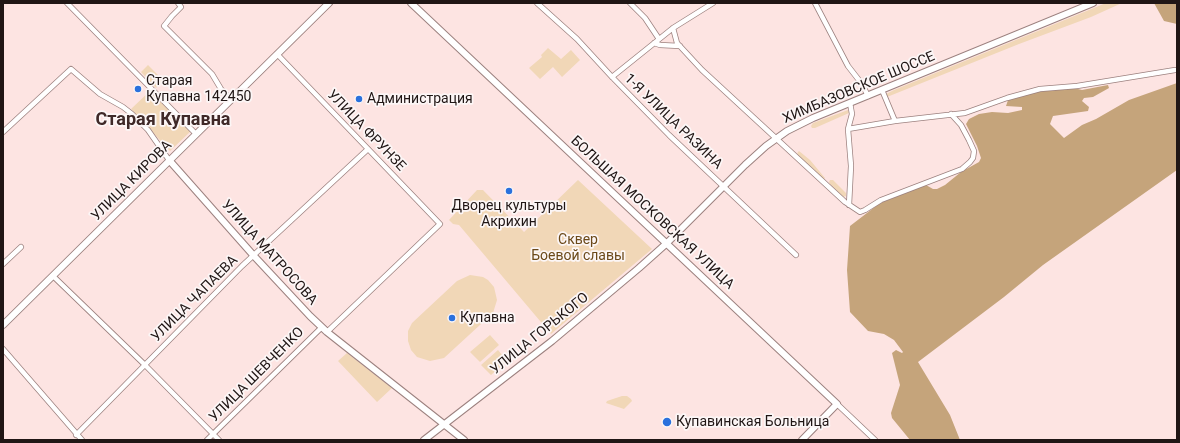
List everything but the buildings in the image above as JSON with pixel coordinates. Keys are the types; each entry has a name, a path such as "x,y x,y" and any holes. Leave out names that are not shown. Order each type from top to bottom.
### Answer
{"street":[{"path":"67,3 196,134"},
{"path":"178,3 181,7 164,26 212,74 221,89 231,99"},
{"name":"УЛИЦА КИРОВА","path":"3,325 329,3"},
{"name":"БОЛЬШАЯ МОСКОВСКАЯ УЛИЦА","path":"411,3 875,440"},
{"name":"1-Я УЛИЦА РАЗИНА","path":"537,3 577,39 669,135 796,254"},
{"path":"630,3 646,18 656,41 660,45 680,46"},
{"path":"702,3 705,8"},
{"path":"612,77 673,28 713,3"},
{"path":"815,3 848,66 862,84 868,96"},
{"name":"ХИМБАЗОВСКОЕ ШОССЕ","path":"667,243 758,153 777,138 802,123 1093,3"},
{"path":"673,28 677,43 702,70 849,205 860,212 881,200 962,169 970,162 973,158 974,151 970,140 961,125 951,114"},
{"name":"УЛИЦА ФРУНЗЕ","path":"277,54 440,224 327,332"},
{"name":"УЛИЦА МАТРОСОВА","path":"3,132 71,69 96,92 123,107 132,114 151,134 169,160 254,256 294,300 327,332 464,440"},
{"path":"848,129 895,121 970,112 1035,90 1077,86 1175,70"},
{"path":"882,90 895,121"},
{"path":"849,205 851,166 848,129 852,114 850,103"},
{"name":"УЛИЦА ЧАПАЕВА","path":"76,435 235,273 368,149"},
{"name":"УЛИЦА ГОРЬКОГО","path":"424,440 578,319 667,243"},
{"path":"3,264 21,247"},
{"path":"53,276 146,365 219,440"},
{"name":"УЛИЦА ШЕВЧЕНКО","path":"207,440 322,327"},
{"path":"3,349 76,435 82,440"},
{"path":"802,440 838,404"}],"green space":[{"path":"1106,3 1122,3 1091,17 887,97 886,96 886,94 894,90"},
{"path":"548,48 561,59 571,50 580,60 562,77 553,67 540,79 529,68 542,57 541,55"},
{"path":"148,65 163,80 156,88 141,72"},
{"path":"151,90 191,131 170,151 131,109"},
{"path":"848,110 849,113 815,128 812,128 811,126 813,123"},
{"path":"799,151 810,160 825,178 824,179 799,157 797,154"},
{"name":"Сквер Боевой славы","path":"578,180 652,249 551,334 459,225 453,224 449,220 477,190 483,190 524,232"},
{"path":"830,180 833,180 846,193 846,196 843,197 830,184"},
{"name":"Купавна","path":"470,275 483,277 494,287 497,300 493,313 444,358 430,361 417,357 411,350 408,341 408,331 412,323 457,281"},
{"path":"490,335 499,345 480,362 470,352"},
{"path":"498,350 507,361 491,375 481,365"},
{"path":"347,353 392,388 377,402 338,361"},
{"path":"622,396 627,396 632,401 624,409 606,403 607,401"}],"shaded area":[{"path":"1154,3 1177,3 1177,24 1164,21"},
{"path":"1177,83 1177,170 1043,265 1004,297 918,362 950,415 960,440 910,440 892,418 891,413 900,385 892,353 896,350 902,353 903,352 894,340 884,334 868,331 850,312 847,270 850,226 880,203 926,185 933,189 937,189 945,185 961,172 979,162 981,158 977,146 966,124 969,119 979,114 992,112 1008,113 1022,110 1022,107 1006,106 1008,100 1040,91 1074,88 1082,90 1108,85 1109,88 1093,97 1084,98 1082,101 1089,107 1088,111 1053,116 1050,124 1064,138 1082,125 1096,119 1129,100"}],"place":[{"name":"Старая Купавна 142450","path":"138,89"},
{"name":"Администрация","path":"359,99"},
{"name":"Дворец культуры Акрихин","path":"509,191"},
{"name":"Купавна","path":"452,318"},
{"name":"Купавинская Больница","path":"667,422"}],"district":[{"name":"Старая Купавна","path":"163,120"}]}
